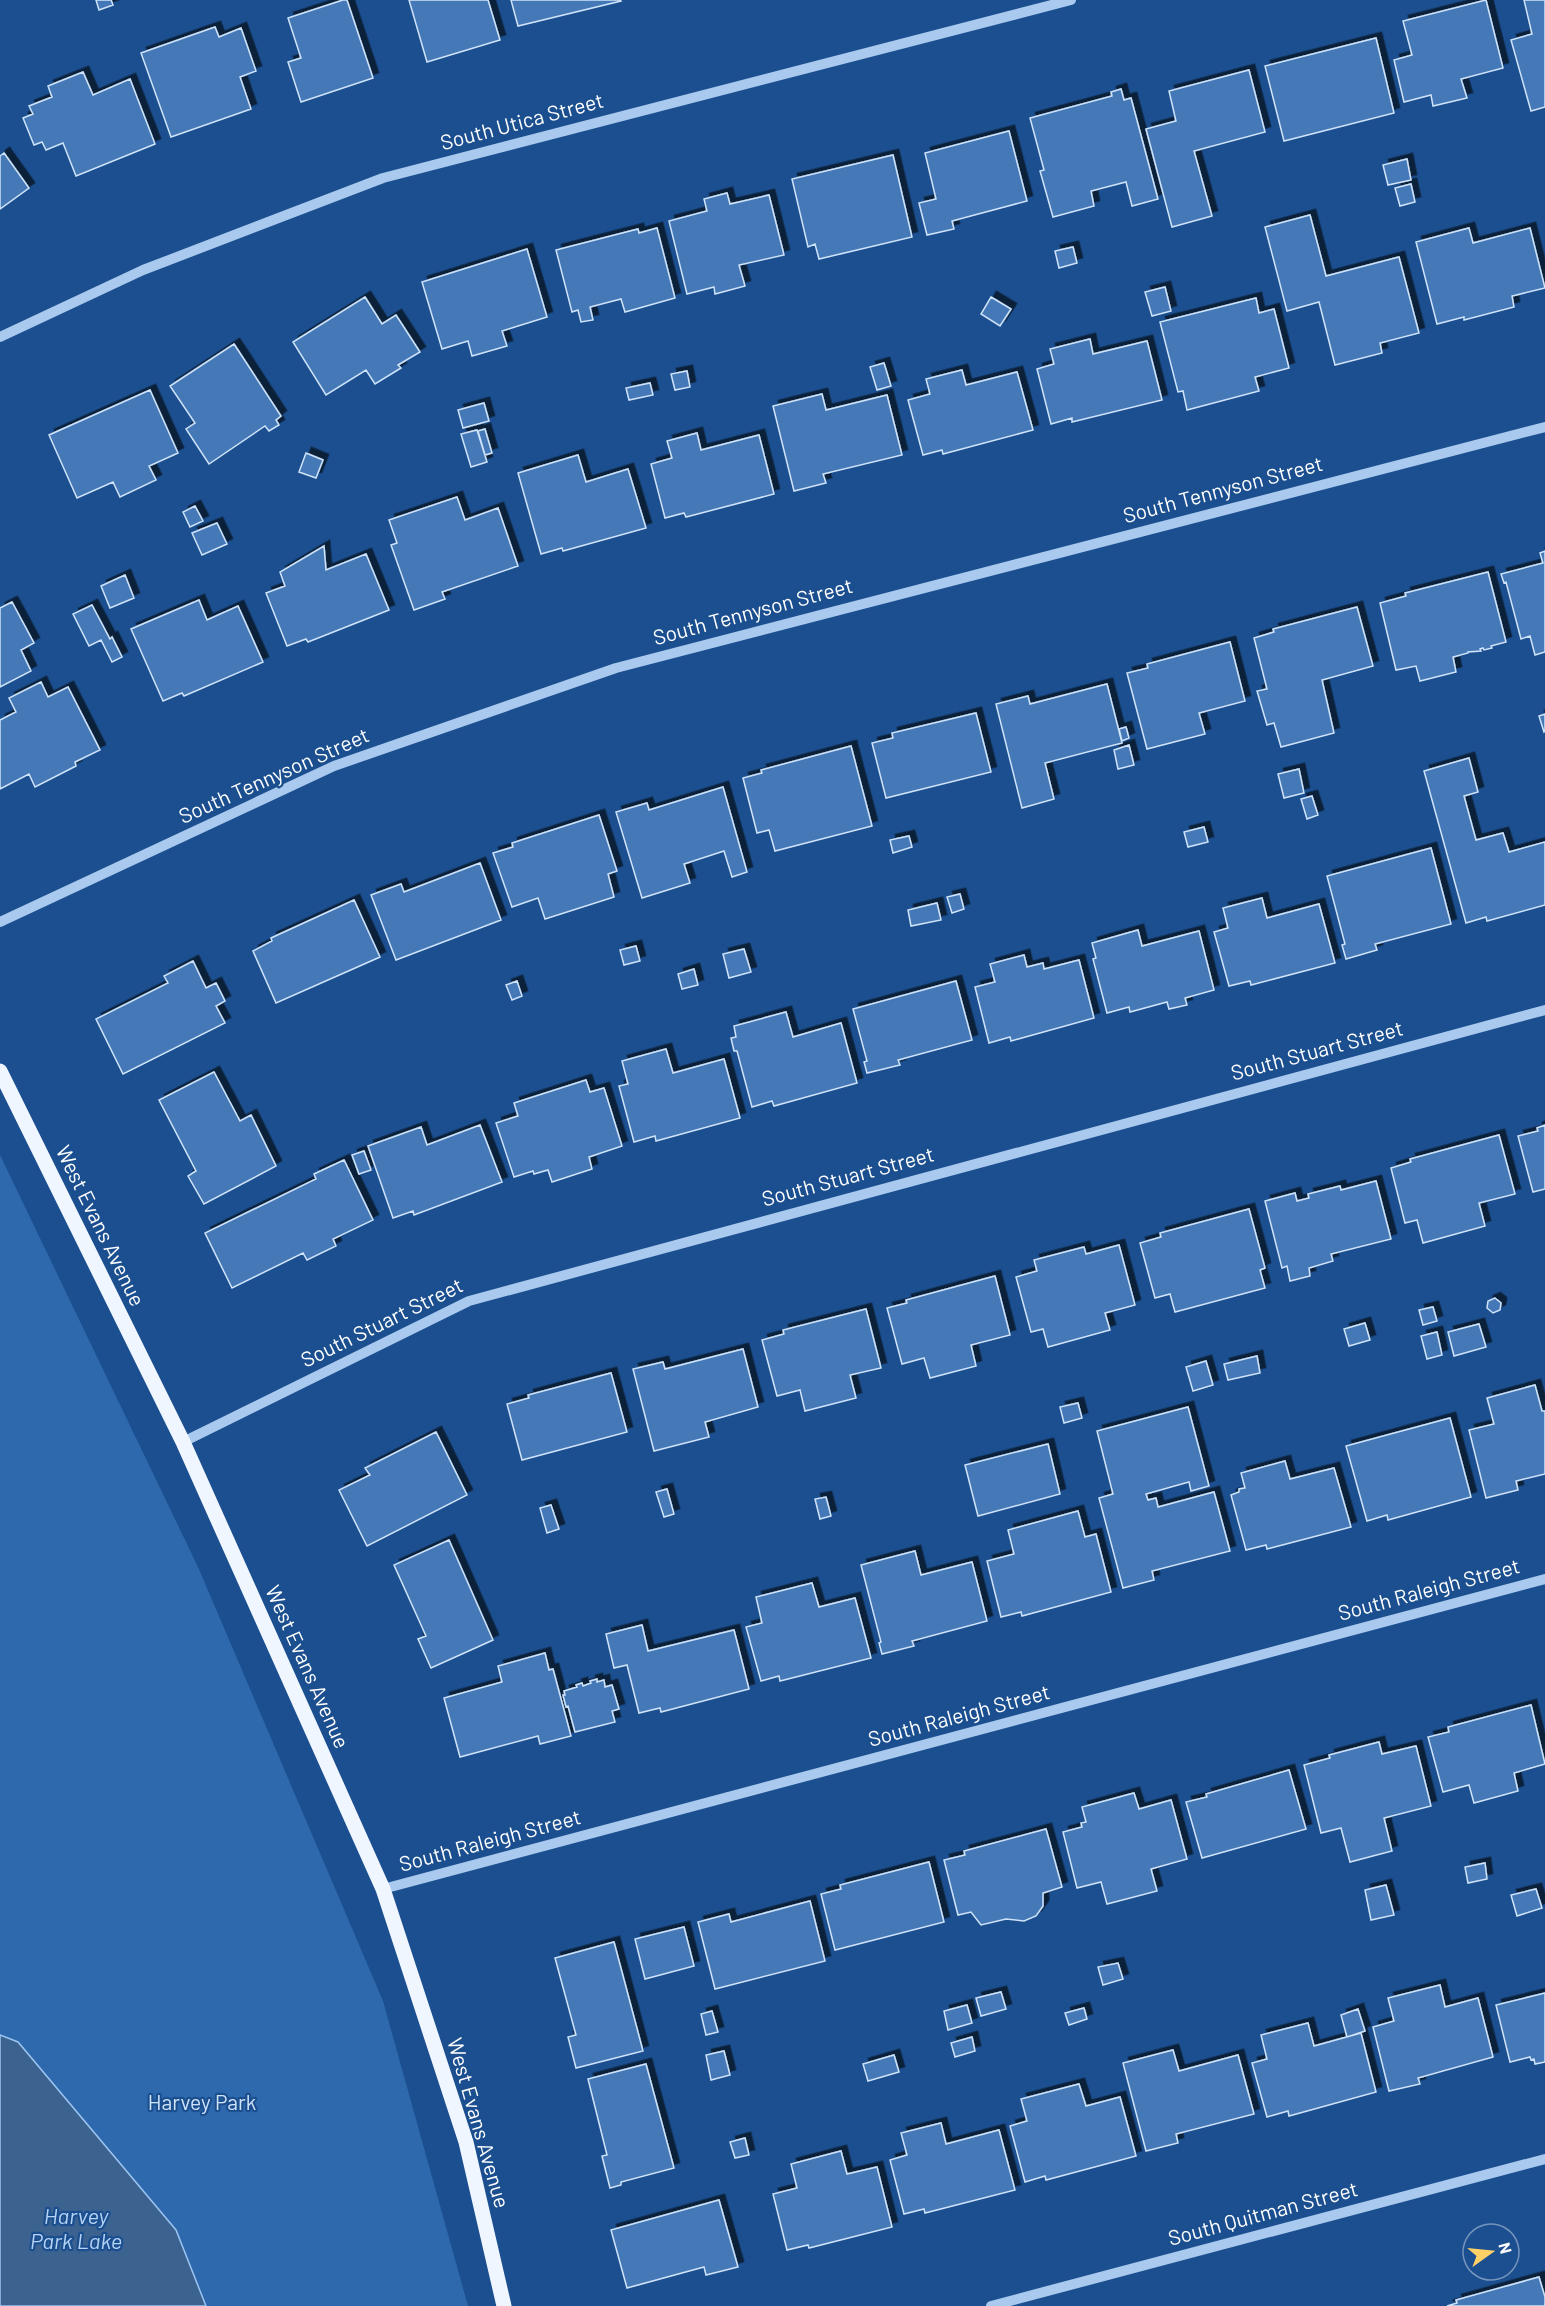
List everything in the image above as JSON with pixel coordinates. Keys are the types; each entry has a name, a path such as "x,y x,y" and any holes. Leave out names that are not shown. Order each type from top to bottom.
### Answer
{"main road":[{"name":"West Evans Avenue","path":"0,1071 183,1442 384,1889 466,2142 504,2306"}],"street":[{"name":"South Utica Street","path":"0,337 143,270 383,178 1071,0"},
{"name":"South Tennyson Street","path":"0,922 334,766 616,668 1545,427"},
{"name":"South Stuart Street","path":"183,1442 469,1300 1545,1010"},
{"name":"South Raleigh Street","path":"384,1889 1545,1579"},
{"name":"South Quitman Street","path":"992,2306 1545,2159"}],"green space":[{"name":"Harvey Park","path":"0,1155 198,1567 383,2001 468,2306 0,2306"}],"water":[{"name":"Harvey Park Lake","path":"0,2035 18,2042 176,2230 206,2306 0,2306"}],"building":[{"path":"96,0 111,0 113,5 99,10"},
{"path":"347,0 373,78 301,102 288,62 301,58 288,18"},
{"path":"409,0 488,0 500,40 427,62"},
{"path":"511,0 620,0 621,1 518,26"},
{"path":"1486,0 1503,68 1461,79 1467,98 1433,106 1431,95 1404,102 1394,60 1412,55 1403,21"},
{"path":"1524,0 1545,0 1545,107 1531,111 1511,40 1532,34"},
{"path":"215,27 219,37 241,28 256,71 240,77 251,109 171,137 141,53"},
{"path":"1376,38 1394,113 1284,141 1265,66"},
{"path":"1249,70 1265,132 1194,151 1212,216 1172,227 1146,129 1176,121 1169,91"},
{"path":"83,72 93,95 130,79 155,144 76,176 63,143 46,150 42,142 34,145 23,118 33,114 29,106 52,97 48,86"},
{"path":"1121,89 1124,100 1131,98 1158,199 1132,206 1126,182 1091,191 1094,206 1053,217 1040,171 1044,170 1030,118 1112,96 1111,92"},
{"path":"1009,131 1027,201 952,221 954,229 927,235 919,203 936,199 925,153"},
{"path":"4,153 29,188 0,209 0,156"},
{"path":"893,155 912,237 819,259 815,244 808,247 792,179"},
{"path":"1407,159 1411,180 1388,185 1383,165"},
{"path":"1411,184 1415,202 1400,206 1395,188"},
{"path":"727,193 730,204 769,195 784,255 739,265 745,286 715,294 714,287 687,294 669,221 707,211 704,199"},
{"path":"1310,215 1326,276 1399,257 1419,333 1380,343 1382,353 1335,365 1319,302 1287,311 1265,227"},
{"path":"657,228 675,298 625,312 621,299 590,307 593,320 581,322 578,310 572,312 556,250 638,229 639,233"},
{"path":"1469,228 1473,243 1530,228 1545,288 1512,296 1514,307 1464,320 1464,317 1437,324 1416,242"},
{"path":"1073,247 1077,263 1059,268 1055,251"},
{"path":"527,249 547,317 502,331 507,346 472,356 468,341 442,349 422,282"},
{"path":"1165,287 1171,311 1152,316 1145,292"},
{"path":"365,297 382,324 396,315 420,352 398,365 401,368 375,384 366,370 326,395 293,342"},
{"path":"991,297 1011,309 1000,326 981,314"},
{"path":"1256,298 1259,313 1274,309 1289,368 1255,377 1259,391 1187,410 1183,391 1178,392 1160,322"},
{"path":"1090,339 1093,354 1147,341 1162,400 1072,422 1072,418 1051,424 1037,369 1054,364 1050,349"},
{"path":"234,344 281,416 276,420 279,425 269,431 265,426 209,464 186,429 195,423 170,386"},
{"path":"884,363 891,386 877,390 870,367"},
{"path":"962,370 966,385 1017,372 1033,430 943,454 942,450 923,455 908,400 930,394 926,379"},
{"path":"687,371 690,387 675,390 671,374"},
{"path":"650,383 653,395 629,400 626,388"},
{"path":"150,390 178,453 149,466 156,480 120,497 113,482 77,498 49,435"},
{"path":"822,394 826,410 887,395 902,455 823,474 826,483 794,491 773,406"},
{"path":"484,403 489,421 463,428 458,410"},
{"path":"485,429 492,453 485,455 478,431"},
{"path":"477,430 487,462 471,467 461,434"},
{"path":"697,433 701,450 759,435 774,494 686,517 684,513 665,518 651,464 672,458 667,441"},
{"path":"306,453 323,460 316,478 299,472"},
{"path":"578,455 586,482 628,469 646,528 563,551 562,548 541,554 518,473"},
{"path":"457,497 465,520 498,508 518,566 442,592 445,599 414,610 391,545 397,543 389,520"},
{"path":"195,506 203,521 190,527 183,512"},
{"path":"217,523 227,544 202,555 192,533"},
{"path":"324,546 326,570 366,554 389,610 308,642 306,639 287,646 266,593 285,586 280,572"},
{"path":"1545,551 1545,652 1535,655 1530,636 1521,639 1506,582 1504,583 1501,574 1543,563 1540,553"},
{"path":"1488,572 1506,642 1491,646 1492,648 1484,650 1483,648 1480,649 1481,651 1453,657 1456,672 1420,681 1416,666 1396,670 1380,603 1406,596 1405,593"},
{"path":"125,575 134,598 110,608 101,586"},
{"path":"199,600 207,620 238,606 263,662 184,696 182,693 163,701 131,629"},
{"path":"12,602 34,643 21,650 31,671 0,687 0,608"},
{"path":"92,605 122,657 112,662 101,640 89,646 73,614"},
{"path":"1357,607 1373,666 1322,680 1334,733 1281,747 1274,723 1267,725 1257,691 1267,689 1254,638 1274,632 1273,629"},
{"path":"1230,642 1245,701 1199,713 1205,734 1147,749 1127,673 1148,668 1147,664"},
{"path":"41,682 48,697 68,687 100,750 75,762 76,766 35,787 29,774 0,789 0,720 16,712 9,698"},
{"path":"1107,684 1122,743 1045,763 1054,799 1022,808 996,704 1028,696 1030,704"},
{"path":"976,713 991,772 886,798 872,743 893,738 892,733"},
{"path":"1545,714 1545,731 1544,732 1539,716"},
{"path":"1126,727 1129,738 1122,741 1119,729"},
{"path":"1129,745 1134,765 1118,769 1114,750"},
{"path":"851,746 872,826 775,851 769,830 757,833 743,778 762,773 761,770"},
{"path":"1469,758 1478,792 1464,796 1476,840 1503,833 1509,852 1545,842 1545,905 1487,921 1486,917 1466,923 1424,771"},
{"path":"1299,769 1304,793 1284,798 1278,774"},
{"path":"723,787 747,872 732,877 724,851 684,864 690,883 642,898 616,812 647,803 649,810"},
{"path":"1312,796 1318,815 1307,819 1301,799"},
{"path":"599,815 617,871 608,874 614,897 545,919 538,898 512,907 493,853 513,847 512,843"},
{"path":"1204,827 1208,842 1188,847 1184,832"},
{"path":"909,836 912,847 893,853 890,840"},
{"path":"1431,848 1451,924 1375,944 1377,950 1346,959 1342,945 1345,944 1327,876"},
{"path":"480,863 501,920 396,960 371,895 401,884 404,892"},
{"path":"960,894 964,909 952,913 947,897"},
{"path":"1262,898 1267,918 1319,904 1335,963 1251,985 1250,981 1229,986 1214,932 1228,928 1223,908"},
{"path":"354,900 380,957 276,1003 253,951 272,941 271,938"},
{"path":"937,903 941,920 911,926 908,910"},
{"path":"1138,930 1142,946 1199,931 1214,990 1185,998 1187,1005 1169,1009 1167,1002 1130,1012 1129,1007 1107,1013 1093,959 1096,958 1092,943"},
{"path":"636,946 640,961 624,965 620,950"},
{"path":"744,949 751,972 729,978 723,954"},
{"path":"1024,955 1027,967 1043,963 1044,969 1079,960 1094,1018 1011,1041 1010,1037 989,1043 975,987 995,982 990,964"},
{"path":"193,961 206,988 216,983 225,1001 216,1006 225,1023 123,1074 96,1019 168,983 164,976"},
{"path":"694,969 698,985 682,989 678,974"},
{"path":"517,981 522,996 512,1000 506,985"},
{"path":"956,981 972,1040 898,1060 900,1065 867,1073 864,1062 867,1061 853,1009"},
{"path":"786,1012 793,1037 841,1023 857,1083 774,1106 772,1101 752,1107 737,1051 734,1051 731,1038 736,1037 734,1026"},
{"path":"666,1049 673,1073 724,1059 740,1118 656,1141 655,1136 634,1142 619,1086 628,1084 622,1061"},
{"path":"214,1072 240,1121 251,1115 276,1166 204,1204 188,1176 196,1171 159,1100"},
{"path":"586,1080 590,1092 604,1088 622,1146 589,1157 592,1169 552,1182 548,1170 534,1174 533,1171 514,1177 496,1123 518,1116 514,1103"},
{"path":"480,1125 502,1182 414,1215 413,1211 393,1218 368,1146 421,1127 427,1145"},
{"path":"1545,1125 1545,1189 1533,1192 1518,1136 1538,1131 1537,1128"},
{"path":"1499,1135 1515,1194 1479,1203 1485,1226 1423,1243 1417,1220 1405,1223 1391,1168 1411,1162 1410,1159"},
{"path":"364,1151 371,1170 359,1174 352,1155"},
{"path":"344,1160 373,1220 333,1239 336,1246 307,1260 303,1253 232,1288 205,1233 316,1179 314,1174"},
{"path":"1376,1181 1391,1239 1331,1254 1333,1261 1309,1268 1310,1276 1290,1281 1287,1266 1282,1268 1265,1201 1295,1193 1297,1201 1309,1198 1308,1194 1340,1186 1341,1190"},
{"path":"1249,1209 1265,1268 1260,1270 1265,1288 1175,1312 1170,1294 1155,1298 1140,1243 1161,1237 1160,1233"},
{"path":"1119,1245 1135,1305 1105,1313 1110,1330 1048,1347 1043,1329 1031,1332 1016,1277 1037,1271 1034,1260 1084,1247 1086,1254"},
{"path":"995,1276 1010,1335 971,1345 976,1366 930,1378 924,1358 902,1364 887,1308 907,1303 906,1300"},
{"path":"1495,1298 1501,1303 1500,1310 1493,1313 1487,1308 1488,1301"},
{"path":"1433,1307 1437,1321 1423,1325 1419,1310"},
{"path":"866,1309 881,1368 850,1375 856,1398 805,1411 800,1390 777,1396 762,1340 784,1334 783,1330"},
{"path":"1365,1323 1370,1340 1349,1346 1344,1329"},
{"path":"1479,1324 1486,1347 1454,1356 1448,1332"},
{"path":"1437,1332 1442,1355 1427,1359 1421,1336"},
{"path":"743,1349 758,1407 705,1422 709,1437 654,1451 633,1369 663,1362 665,1369"},
{"path":"1257,1356 1260,1373 1228,1380 1224,1364"},
{"path":"1206,1361 1213,1385 1193,1391 1186,1367"},
{"path":"611,1373 627,1432 522,1460 507,1404 529,1398 528,1395"},
{"path":"1535,1385 1542,1411 1545,1411 1545,1474 1516,1481 1518,1490 1486,1498 1469,1430 1494,1424 1487,1398"},
{"path":"1078,1403 1082,1418 1064,1423 1060,1407"},
{"path":"1188,1407 1209,1486 1191,1491 1189,1482 1146,1494 1148,1500 1156,1498 1158,1507 1214,1492 1230,1551 1152,1571 1154,1580 1123,1588 1099,1498 1113,1494 1097,1431"},
{"path":"1450,1418 1471,1497 1388,1520 1387,1515 1367,1521 1346,1446"},
{"path":"436,1432 467,1495 367,1546 339,1490 370,1475 365,1468"},
{"path":"1048,1444 1060,1494 978,1516 965,1465"},
{"path":"1285,1461 1290,1479 1334,1468 1351,1527 1267,1549 1266,1545 1246,1550 1231,1495 1245,1488 1241,1473"},
{"path":"667,1489 674,1514 664,1517 656,1492"},
{"path":"826,1497 831,1516 820,1519 815,1499"},
{"path":"551,1505 559,1529 547,1533 540,1508"},
{"path":"1078,1511 1085,1537 1096,1534 1111,1592 1022,1616 1021,1612 1001,1617 987,1561 1014,1554 1008,1530"},
{"path":"449,1540 493,1640 431,1668 418,1639 426,1636 394,1565"},
{"path":"915,1551 921,1575 972,1562 987,1621 912,1641 914,1646 882,1654 861,1565"},
{"path":"812,1583 819,1607 855,1598 871,1658 780,1681 779,1676 761,1681 746,1627 762,1623 756,1597"},
{"path":"642,1625 648,1651 734,1630 749,1689 661,1712 660,1708 639,1713 627,1665 614,1668 606,1634"},
{"path":"545,1653 549,1670 553,1669 571,1736 540,1744 538,1736 460,1757 444,1698 502,1682 498,1666"},
{"path":"597,1679 597,1682 604,1680 605,1687 612,1685 619,1709 612,1711 615,1722 575,1732 568,1706 566,1707 564,1691"},
{"path":"1531,1705 1545,1764 1514,1773 1518,1791 1474,1803 1469,1785 1443,1792 1428,1737 1449,1732 1448,1727"},
{"path":"1379,1742 1382,1754 1416,1746 1431,1806 1384,1818 1392,1851 1350,1862 1341,1828 1321,1833 1304,1765 1330,1758 1329,1755"},
{"path":"1289,1770 1306,1829 1202,1858 1186,1802"},
{"path":"1134,1793 1139,1809 1171,1800 1187,1859 1151,1869 1157,1891 1107,1904 1101,1882 1077,1888 1063,1832 1082,1827 1081,1823 1086,1822 1082,1807"},
{"path":"1046,1829 1062,1887 1043,1893 1043,1906 1036,1916 1024,1921 1006,1919 981,1925 971,1912 958,1915 944,1860 965,1855 964,1851"},
{"path":"929,1862 944,1922 835,1950 821,1894 841,1889 840,1885"},
{"path":"1485,1863 1487,1879 1468,1883 1465,1867"},
{"path":"1386,1885 1394,1915 1371,1920 1365,1890"},
{"path":"1536,1889 1542,1908 1517,1916 1511,1895"},
{"path":"810,1901 825,1961 715,1989 698,1922 729,1914 731,1922"},
{"path":"684,1927 694,1966 645,1979 635,1939"},
{"path":"614,1942 643,2051 576,2068 568,2037 576,2035 555,1958"},
{"path":"1118,1963 1123,1979 1103,1985 1098,1967"},
{"path":"1440,1985 1445,2007 1478,1998 1493,2057 1418,2078 1420,2084 1389,2091 1373,2027 1394,2021 1388,1998"},
{"path":"1001,1992 1006,2009 981,2016 976,1998"},
{"path":"1545,1993 1545,2062 1535,2064 1534,2059 1531,2060 1530,2057 1510,2062 1496,2005"},
{"path":"967,2005 972,2023 948,2030 944,2011"},
{"path":"1084,2008 1087,2019 1069,2025 1065,2013"},
{"path":"1358,2009 1365,2031 1347,2037 1341,2015"},
{"path":"712,2011 718,2032 706,2035 701,2014"},
{"path":"1308,2023 1314,2046 1361,2033 1376,2092 1289,2116 1288,2111 1267,2117 1252,2063 1267,2059 1261,2035"},
{"path":"972,2037 975,2051 955,2057 951,2043"},
{"path":"1173,2050 1179,2071 1238,2055 1254,2114 1176,2134 1178,2143 1146,2151 1123,2063"},
{"path":"724,2051 730,2075 711,2080 706,2055"},
{"path":"894,2055 899,2072 868,2081 863,2064"},
{"path":"646,2064 674,2168 621,2182 621,2185 610,2188 602,2156 607,2155 588,2079"},
{"path":"1079,2084 1086,2106 1120,2097 1136,2156 1046,2180 1045,2176 1025,2182 1010,2126 1027,2121 1021,2099"},
{"path":"941,2123 946,2144 999,2130 1015,2190 925,2213 924,2209 904,2214 890,2160 907,2155 901,2133"},
{"path":"745,2138 749,2155 735,2158 730,2142"},
{"path":"841,2151 847,2174 877,2167 892,2227 809,2248 808,2245 787,2250 773,2194 797,2188 791,2164"},
{"path":"719,2200 738,2267 706,2275 704,2267 627,2288 611,2230"},
{"path":"1539,2277 1545,2297 1545,2306 1447,2306 1457,2303 1456,2300"}]}
